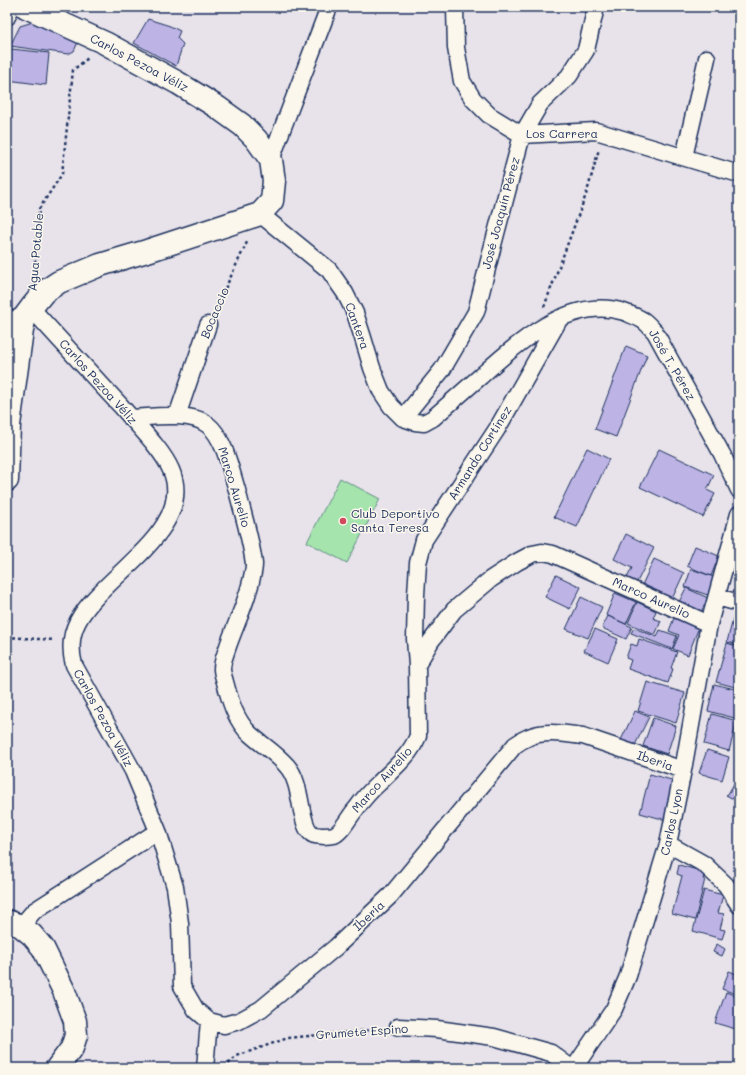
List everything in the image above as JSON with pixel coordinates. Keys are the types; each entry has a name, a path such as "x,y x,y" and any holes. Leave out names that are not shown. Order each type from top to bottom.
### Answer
{"main road":[{"name":"Carlos Pezoa Véliz","path":"26,7 105,43 178,83 217,107 242,125 256,139 271,160 274,181 272,201 260,214"},
{"path":"7,480 9,425 22,330 21,315 44,292 59,282 100,265 260,214"},
{"path":"14,924 32,935 43,948 64,991 75,1021 76,1035 72,1048 57,1068"}],"street":[{"path":"7,17 10,7"},
{"path":"271,160 329,7"},
{"name":"Los Carrera","path":"455,7 456,48 462,81 473,99 489,115 522,135 596,131 739,174"},
{"name":"José Joaquín Pérez","path":"403,418 442,370 476,312 522,135 540,104 569,76 586,50 596,7"},
{"path":"684,157 707,58"},
{"name":"Cantera","path":"260,214 329,270 345,293 355,313 372,368 381,391 391,406 403,418"},
{"name":"José T. Pérez","path":"403,418 424,423 433,418 505,355 534,333 560,318 576,312 592,309 607,309 626,313 644,321 655,332 722,454 739,490"},
{"name":"Carlos Pezoa Véliz","path":"21,315 131,418 161,453 171,470 176,484 175,504 160,531 91,601 78,621 72,641 71,654 74,665 133,771 158,831"},
{"name":"Armando Cortínez","path":"417,665 415,639 416,595 418,562 424,540 497,429 560,318"},
{"name":"Bocaccio","path":"177,416 208,325"},
{"name":"Marco Aurelio","path":"131,418 177,416 197,419 208,424 214,431 228,458 244,516 254,566 247,599 230,638 222,671 231,703 238,719 248,732 288,767 294,779 306,827 314,835 334,835 340,830 366,795 395,768 414,747 418,736 417,665 431,641 454,610 491,579 517,562 532,554 542,552 553,554 709,624"},
{"name":"Carlos Lyon","path":"572,1068 614,1010 628,976 668,844 709,624 739,514"},
{"path":"717,597 739,603"},
{"name":"Iberia","path":"158,831 175,887 180,923 182,986 196,1010 209,1020 224,1025 239,1021 261,1009 336,947 391,895 515,745 529,736 546,733 583,736 683,770"},
{"path":"14,924 158,831"},
{"path":"668,844 704,864 726,886 739,905"},
{"path":"205,1068 209,1020"},
{"name":"Grumete Espino","path":"398,1027 437,1029 494,1038 551,1053 572,1068"}],"path":[{"name":"Agua Potable","path":"21,315 39,209 62,174 73,70 105,43"},
{"path":"534,333 587,192 603,133"},
{"name":"Bocaccio","path":"208,325 260,214"},
{"path":"7,637 72,641"},
{"name":"Grumete Espino","path":"224,1068 237,1056 288,1038 398,1027"}],"green space":[{"name":"Club Deportivo Santa Teresa","path":"340,478 380,499 347,563 307,542"}],"building":[{"path":"148,19 180,31 177,38 183,44 176,66 134,43"},
{"path":"33,22 78,42 74,51 68,54 10,46 20,26"},
{"path":"11,49 49,53 46,85 7,80"},
{"path":"626,346 647,355 616,437 595,429"},
{"path":"587,448 609,459 577,527 554,517"},
{"path":"659,449 714,475 707,490 715,494 703,517 640,487"},
{"path":"626,534 654,548 637,582 627,578 632,568 614,559"},
{"path":"695,546 719,556 711,576 687,566"},
{"path":"654,559 684,573 672,599 642,585"},
{"path":"691,569 720,579 713,597 685,587"},
{"path":"556,575 581,587 570,609 545,597"},
{"path":"686,588 708,598 701,612 679,602"},
{"path":"615,593 636,602 626,624 606,615"},
{"path":"581,597 602,607 588,638 566,629"},
{"path":"637,602 656,611 653,618 661,621 655,635 628,623"},
{"path":"734,615 739,616 739,645 727,642"},
{"path":"608,616 632,627 626,639 602,628"},
{"path":"674,618 699,627 688,655 673,649 679,635 669,631"},
{"path":"634,628 657,637 660,630 677,636 672,649 631,633"},
{"path":"595,629 618,639 608,662 584,651"},
{"path":"639,639 677,652 671,668 673,669 668,683 628,669 631,660 626,658 631,644 637,646"},
{"path":"727,643 739,647 739,688 716,682"},
{"path":"647,682 685,693 676,723 638,711"},
{"path":"714,684 739,690 738,719 708,711"},
{"path":"635,711 649,717 634,747 621,740"},
{"path":"712,714 737,721 729,751 704,744"},
{"path":"653,718 676,726 667,754 643,746"},
{"path":"707,750 729,757 722,780 699,773"},
{"path":"650,774 675,781 666,820 640,813"},
{"path":"739,775 739,802 726,795"},
{"path":"679,865 705,872 703,879 705,879 695,920 672,914 682,876 677,874"},
{"path":"704,890 723,895 718,913 724,914 720,929 725,930 722,939 693,931"},
{"path":"717,944 725,949 722,956 713,952"},
{"path":"729,971 739,975 739,995 722,989"},
{"path":"726,992 739,997 739,1030 715,1023"}],"place":[{"name":"Club Deportivo Santa Teresa","path":"343,521"}]}
